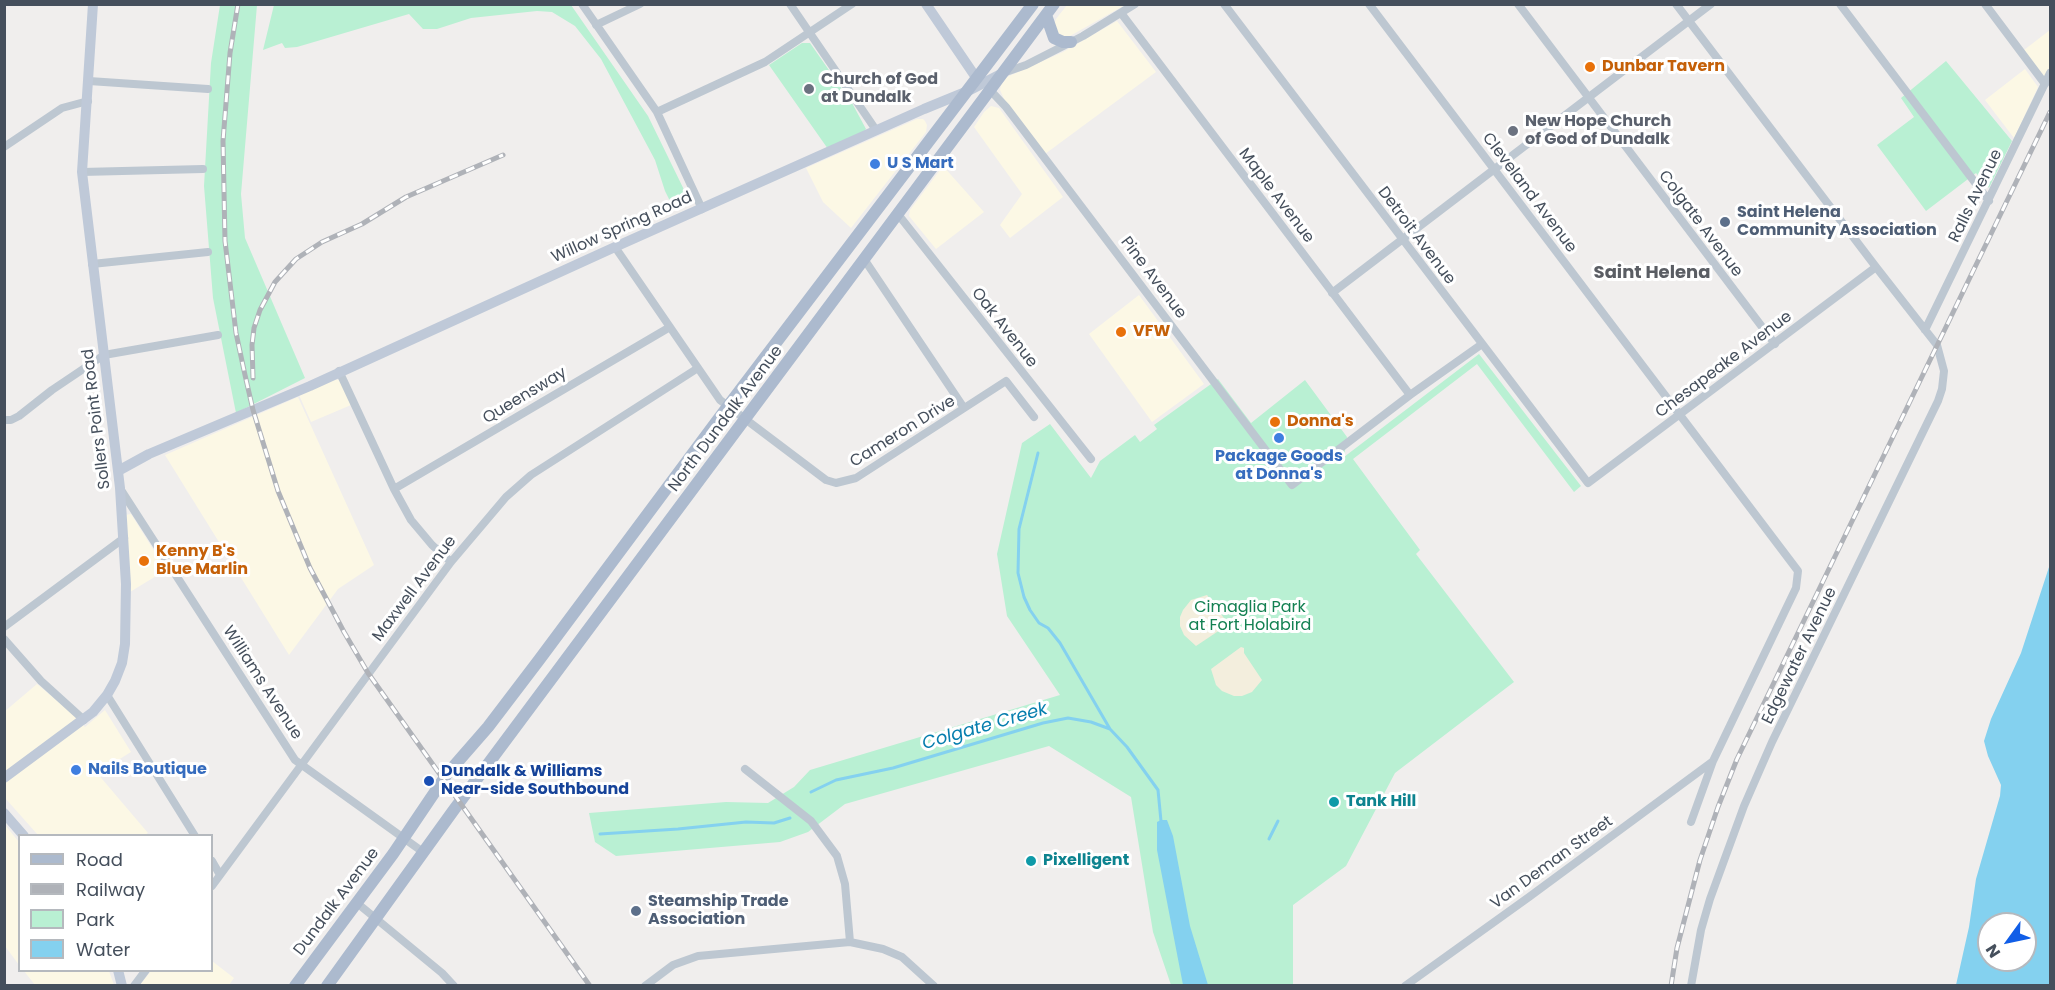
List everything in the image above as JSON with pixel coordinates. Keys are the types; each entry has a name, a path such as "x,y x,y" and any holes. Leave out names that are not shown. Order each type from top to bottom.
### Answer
{"main road":[{"name":"North Dundalk Avenue","path":"423,852 864,259 983,84 1033,4"},
{"name":"North Dundalk Avenue","path":"404,838 447,774 488,727 728,406 968,91 1002,73 1050,10"},
{"path":"1050,10 1050,30 1054,38 1063,42 1071,42"},
{"name":"Dundalk Avenue","path":"295,986 404,838"},
{"path":"327,986 423,852"}],"street":[{"name":"Sollers Point Road","path":"4,778 84,720 107,695 118,673 125,644 127,617 120,489 82,172 93,4"},
{"path":"582,4 657,112 702,209"},
{"path":"596,25 640,4"},
{"path":"790,4 876,130"},
{"path":"657,112 748,71 783,51 852,4"},
{"path":"926,4 983,84"},
{"path":"1002,73 1026,65 1071,42 1135,4"},
{"name":"Detroit Avenue","path":"1224,4 1588,483"},
{"name":"Cleveland Avenue","path":"1369,4 1798,571 1796,588 1783,619 1713,761"},
{"name":"Colgate Avenue","path":"1518,4 1775,344"},
{"path":"1676,4 1925,330"},
{"path":"1332,293 1711,4"},
{"path":"1840,4 1989,201"},
{"path":"1985,4 2045,84"},
{"name":"Maple Avenue","path":"1121,13 1410,395"},
{"name":"Ralls Avenue","path":"1925,330 2050,73"},
{"path":"89,81 208,89"},
{"name":"Pine Avenue","path":"983,84 1006,107 1292,485 1410,395"},
{"name":"Willow Spring Road","path":"118,471 150,454 236,418 876,130 968,91"},
{"path":"4,147 62,108 88,101"},
{"path":"82,172 203,170"},
{"name":"Oak Avenue","path":"897,213 1091,459"},
{"name":"Cameron Drive","path":"615,247 720,400 820,477 836,483 856,478 1006,381 1034,417"},
{"path":"92,264 208,252"},
{"path":"864,259 964,408"},
{"name":"Chesapeake Avenue","path":"1588,483 1876,267"},
{"name":"Queensway","path":"394,489 670,327"},
{"name":"Edgewater Avenue","path":"1691,986 1701,930 1710,899 1751,788 1938,401 1942,389 1943,363 1937,345 1925,330"},
{"path":"4,420 11,420 19,416 52,390 104,355 218,335"},
{"path":"1410,395 1482,344"},
{"name":"Maxwell Avenue","path":"213,885 451,562 484,521 521,483 698,368"},
{"path":"339,371 394,489 411,520 451,562"},
{"name":"Williams Avenue","path":"120,489 295,760 423,852"},
{"path":"4,627 124,538"},
{"path":"4,639 41,681 84,720"},
{"path":"107,695 194,834"},
{"path":"1691,822 1713,761"},
{"name":"Van Deman Street","path":"1405,986 1713,761"},
{"path":"745,769 811,821 835,852 845,885 850,942"},
{"path":"4,813 22,834"},
{"path":"213,863 220,875"},
{"path":"357,903 442,973 454,986"},
{"path":"645,986 675,964 698,956 850,942 883,949 902,957 934,986"},
{"path":"134,986 144,972"}],"shaded area":[{"path":"1067,5 1125,5 1070,36 1064,37 1057,32 1054,25"},
{"path":"1117,21 1156,72 1045,154 1004,99 1000,90 1001,85 1007,77 1063,52"},
{"path":"2050,30 2050,65 2045,78 2024,50"},
{"path":"2025,69 2038,87 2014,138 1985,100"},
{"path":"991,106 999,108 1063,197 1010,238 1000,225 1022,194 974,127"},
{"path":"917,119 925,121 926,132 851,228 823,202 806,168"},
{"path":"943,166 984,212 936,249 909,216 910,210"},
{"path":"1139,295 1204,384 1152,422 1089,334"},
{"path":"335,379 341,381 351,405 311,422 299,395"},
{"path":"298,397 374,565 338,589 289,655 165,455"},
{"path":"131,514 166,570 130,592 125,515"},
{"path":"37,684 85,727 105,710 131,752 97,773 148,833 37,834 5,798 4,712"},
{"path":"5,825 18,841 18,964 5,946"},
{"path":"213,962 234,978 229,985 140,985 150,972 213,972"},
{"path":"25,972 109,972 114,985 35,985"}],"green space":[{"path":"220,5 257,5 241,194 245,238 305,378 236,413 213,298 204,186 211,63"},
{"path":"274,5 571,5 648,116 690,202 674,209 665,191 655,160 601,59 575,26 552,12 537,11 471,18 437,29 423,29 409,14 297,47 285,48 282,43 263,50"},
{"path":"802,43 810,43 852,103 866,129 828,149 769,65"},
{"path":"1946,61 2012,141 1989,188 1976,173 1926,211 1877,145 1914,117 1901,98"},
{"name":"Cimaglia Park at Fort Holabird","path":"1479,354 1581,486 1574,492 1477,364 1353,459 1420,550 1416,554 1514,682 1395,773 1346,866 1293,905 1293,985 1171,985 1153,932 1131,797 1049,746 845,804 808,832 780,842 616,856 595,842 589,813 726,802 768,803 794,787 810,770 1060,695 1007,616 997,554 1022,443 1050,424 1091,478 1100,461 1135,435 1140,442 1157,429 1154,425 1218,379 1251,423 1305,380 1347,437 1344,457"}],"sand":[{"path":"1207,595 1229,625 1196,646 1184,635 1180,626 1180,617 1191,600"},
{"path":"1241,647 1244,648 1244,653 1262,680 1252,692 1234,696 1222,691 1216,685 1211,669"}],"water":[{"path":"2050,564 2050,985 1956,985 1969,927 1976,879 2000,796 2001,785 1984,741 1991,719 2021,653"},
{"path":"1167,820 1173,836 1190,926 1208,985 1183,985 1157,850 1157,822"}],"waterway":[{"path":"1038,453 1019,529 1018,573 1024,597 1039,623 1048,628 1060,643 1110,729"},
{"name":"Colgate Creek","path":"811,792 836,780 893,768 1043,723 1068,718 1091,722 1110,729 1127,747 1158,790 1161,821"},
{"name":"Colgate Creek","path":"600,834 746,822 774,823 790,818"},
{"path":"1269,839 1278,821"}],"railway":[{"path":"238,4 230,53 223,141 225,241 236,333 253,410 278,491 310,568 368,673 590,986"},
{"path":"1671,986 1677,948 1700,860 1737,759 2050,112"},
{"path":"253,378 252,345 254,328 260,310 275,282 296,259 322,242 362,224 406,197 503,155"}],"place":[{"name":"Dunbar Tavern","path":"1590,67"},
{"name":"Church of God at Dundalk","path":"809,89"},
{"name":"New Hope Church of God of Dundalk","path":"1513,131"},
{"name":"U S Mart","path":"875,164"},
{"name":"Saint Helena Community Association","path":"1725,222"},
{"name":"VFW","path":"1121,332"},
{"name":"Donna's","path":"1275,422"},
{"name":"Package Goods at Donna's","path":"1279,438"},
{"name":"Kenny B's Blue Marlin","path":"144,561"},
{"name":"Nails Boutique","path":"76,770"},
{"name":"Dundalk & Williams Near-side Southbound","path":"429,781"},
{"name":"Tank Hill","path":"1334,802"},
{"name":"Pixelligent","path":"1031,861"},
{"name":"Steamship Trade Association","path":"636,911"}],"district":[{"name":"Saint Helena","path":"1652,273"}]}
